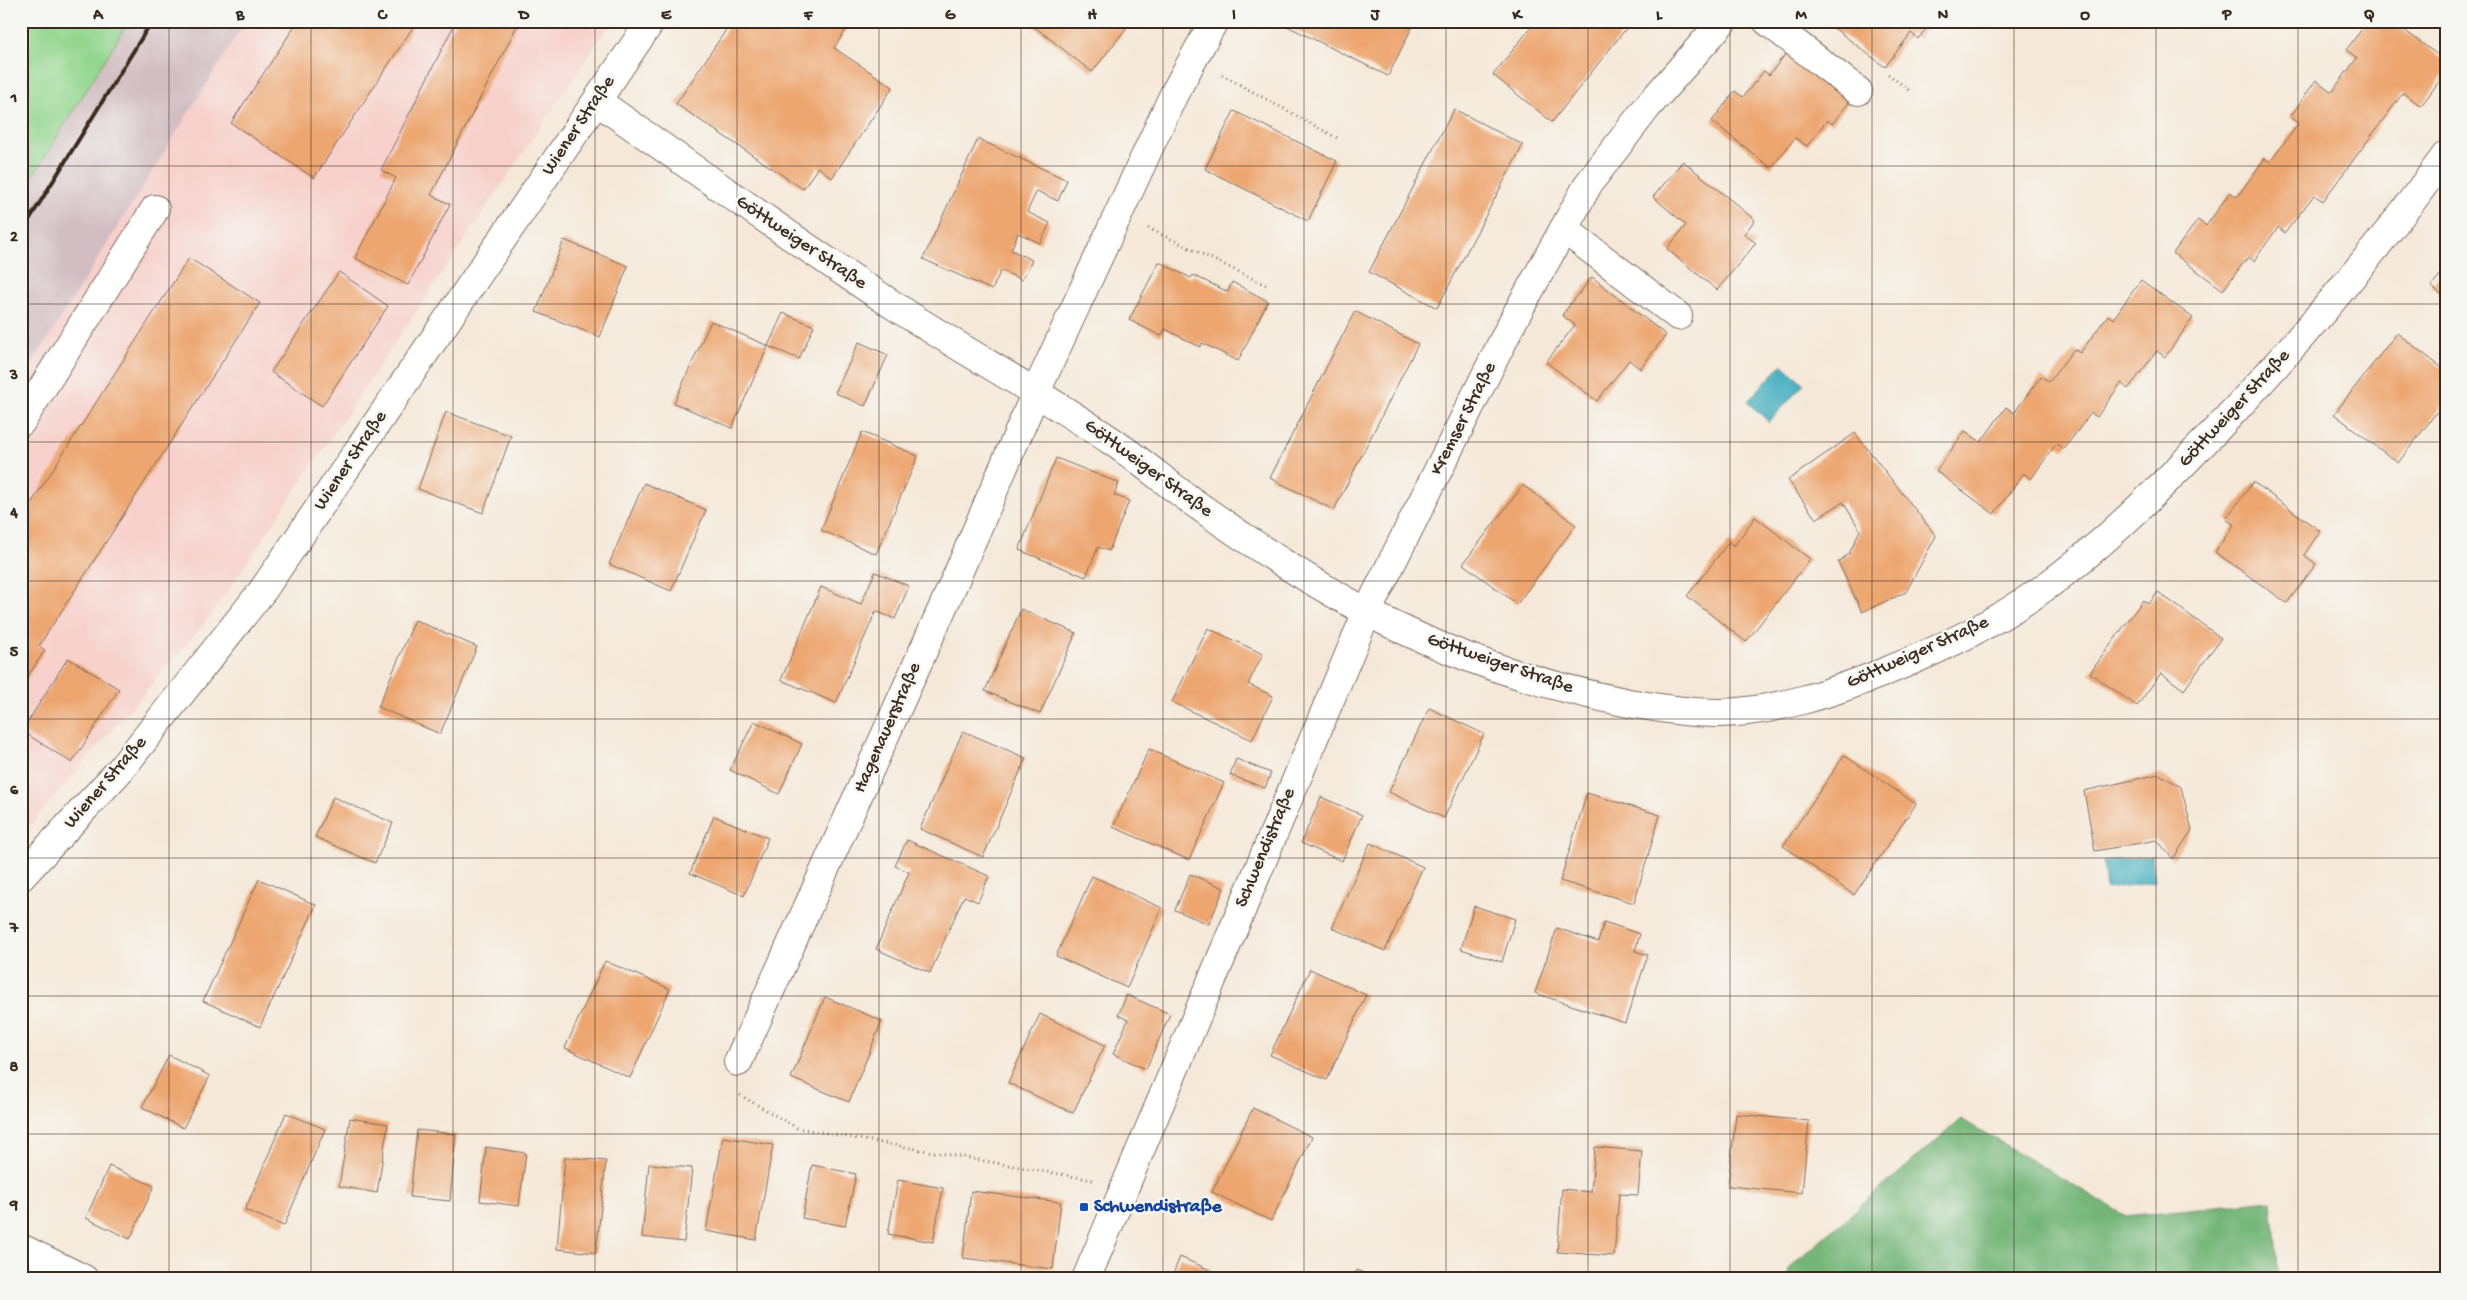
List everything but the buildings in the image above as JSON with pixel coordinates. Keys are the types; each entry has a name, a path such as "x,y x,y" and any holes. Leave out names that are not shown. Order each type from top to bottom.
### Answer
{"street":[{"name":"Wiener Straße","path":"21,877 120,769 263,590 651,21"},
{"path":"1036,392 1174,94 1214,21"},
{"name":"Kremser Straße","path":"1366,612 1516,315 1589,183 1621,139 1722,21"},
{"path":"1767,21 1858,91"},
{"name":"Göttweiger Straße","path":"597,101 888,302 1036,392 1116,444 1203,509 1305,576 1366,612 1412,634 1533,680 1591,695 1666,710 1720,713 1780,705 1848,687 1900,666 1968,634 2038,593 2102,543 2160,488 2275,367 2345,288 2405,212 2446,155"},
{"path":"21,422 155,209"},
{"path":"1564,229 1678,316"},
{"name":"Hagenauerstraße","path":"738,1062 956,578 1036,392"},
{"name":"Schwendistraße","path":"1086,1279 1366,612"},
{"path":"21,1248 84,1279"}],"path":[{"path":"1239,84 1339,140"},
{"path":"1165,236 1266,285"},
{"path":"738,1062 740,1096 797,1128 1125,1186"}],"shaded area":[{"path":"129,21 246,21 21,382 21,195"},
{"path":"246,21 612,21 213,613 21,836 21,382"}],"green space":[{"path":"21,21 129,21 21,195"},
{"path":"1961,1119 2126,1216 2271,1200 2278,1279 1789,1279 1788,1269"}],"water":[{"path":"1782,364 1804,384 1769,422 1747,402"},
{"path":"2152,855 2155,882 2106,889 2103,862"}],"railway":[{"path":"21,233 152,21"}],"place":[{"name":"Schwendistraße","path":"1084,1207"}]}
